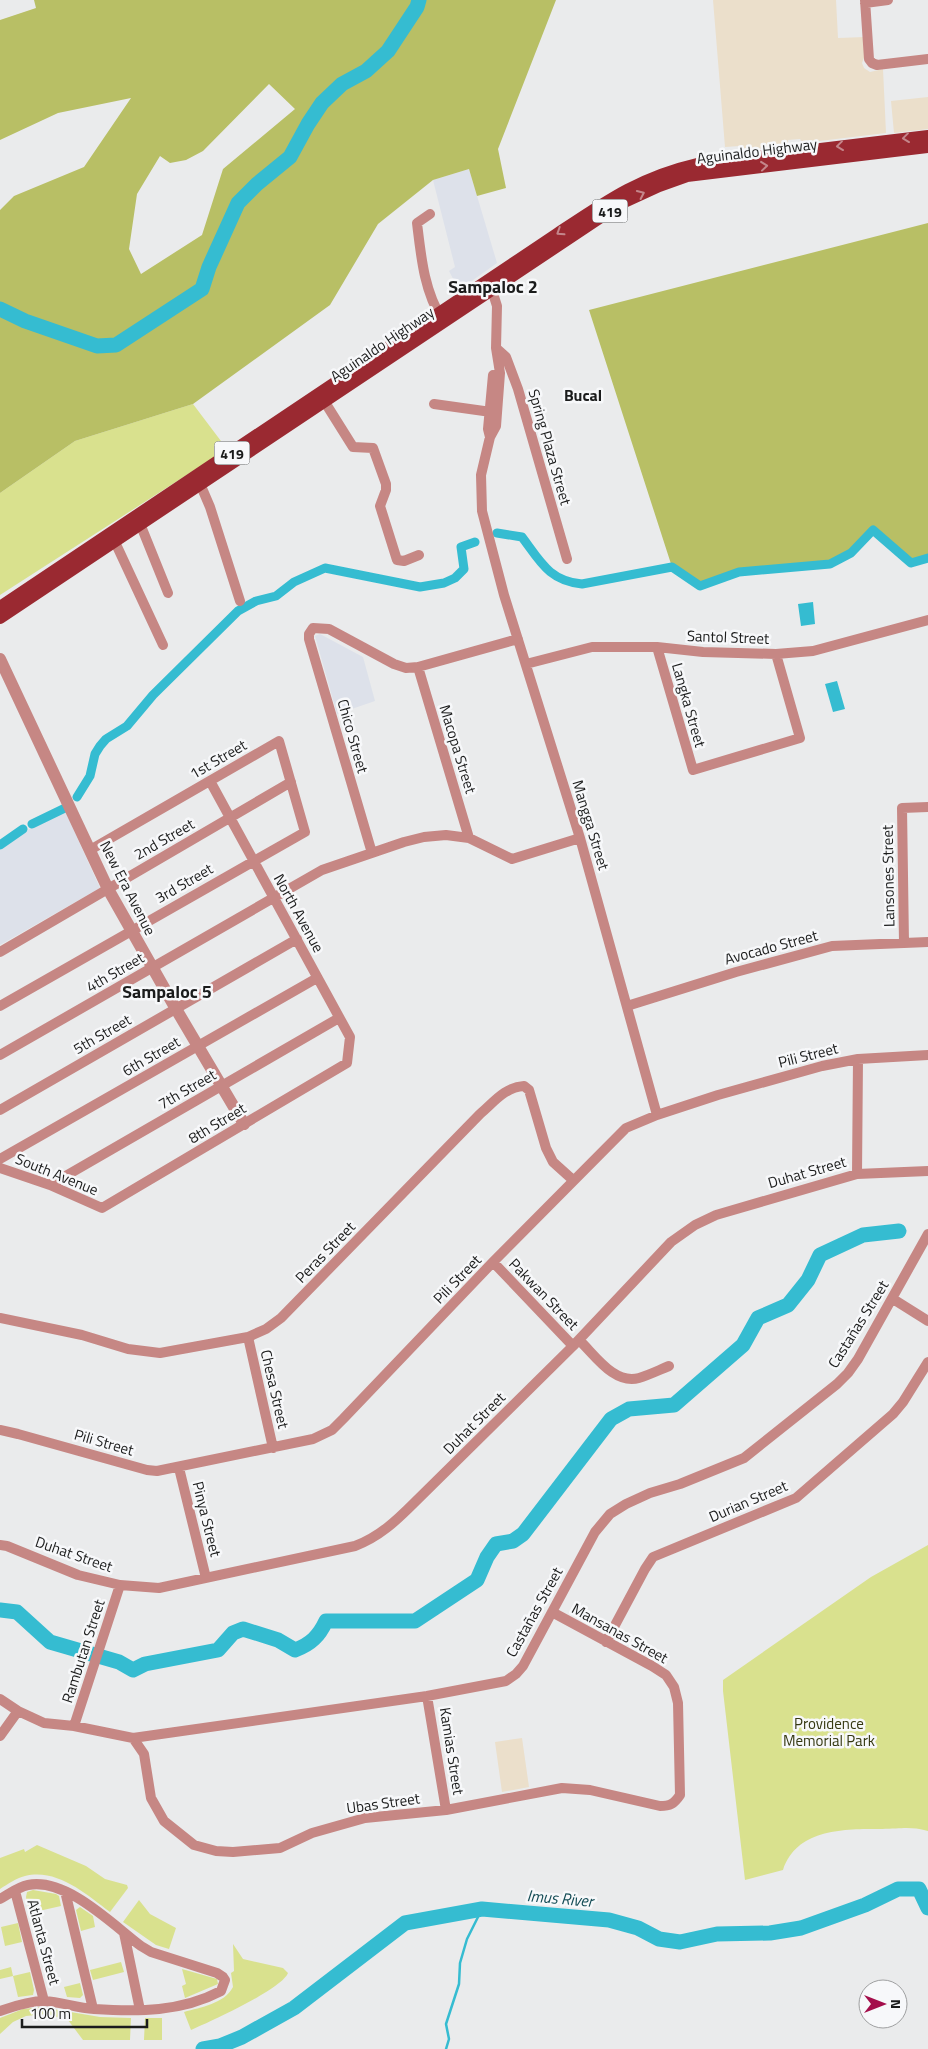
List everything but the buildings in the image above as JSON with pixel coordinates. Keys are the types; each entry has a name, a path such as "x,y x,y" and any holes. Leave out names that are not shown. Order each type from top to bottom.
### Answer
{"main road":[{"name":"Aguinaldo Highway","path":"0,607 199,481 490,285 628,188 673,170 697,164 928,136"},
{"name":"Aguinaldo Highway","path":"490,285 622,203 687,176 928,147"},
{"name":"Aguinaldo Highway","path":"0,618 140,526 199,481"}],"street":[{"path":"888,0 865,1 869,59 877,65 928,59"},
{"path":"430,214 416,223 424,274 441,318"},
{"path":"490,285 497,306 496,359 493,372 491,412 488,429 490,437"},
{"name":"Spring Plaza Street","path":"496,348 506,357 518,389 567,559"},
{"path":"490,437 495,430 498,413 500,373 496,359"},
{"path":"323,398 353,447 373,448 386,484 386,490 380,506 397,560 404,561 419,555"},
{"path":"434,404 491,412"},
{"name":"Mangga Street","path":"490,437 481,475 482,511 486,530 580,838 657,1115"},
{"path":"199,481 240,601"},
{"path":"140,526 168,593"},
{"path":"115,542 163,645"},
{"name":"Santol Street","path":"526,664 592,647 657,647 703,652 776,654 813,652 928,620"},
{"name":"Chico Street","path":"372,853 308,634 313,628 329,629 394,664 406,668 418,667"},
{"path":"418,667 518,639"},
{"name":"Langka Street","path":"657,647 692,770 800,738 776,654"},
{"name":"New Era Avenue","path":"0,659 108,889 244,1124"},
{"name":"Macopa Street","path":"418,667 468,838"},
{"name":"1st Street","path":"90,850 279,741 305,832"},
{"name":"North Avenue","path":"210,781 350,1036 347,1063"},
{"name":"2nd Street","path":"0,952 290,782"},
{"name":"Lansones Street","path":"904,943 902,808 928,807"},
{"name":"3rd Street","path":"0,1006 305,832"},
{"name":"4th Street","path":"0,1055 322,870 424,837 446,835 468,838 512,859 580,838"},
{"name":"5th Street","path":"0,1110 297,940"},
{"name":"Avocado Street","path":"627,1006 736,972 832,946 928,942"},
{"name":"6th Street","path":"0,1160 317,978"},
{"name":"7th Street","path":"50,1185 339,1018"},
{"name":"Pili Street","path":"0,1430 147,1470 157,1471 313,1439 332,1430 493,1262 626,1128 657,1115 718,1095 813,1068 858,1059 928,1056"},
{"path":"857,1174 858,1059"},
{"name":"8th Street","path":"102,1208 347,1063"},
{"name":"Peras Street","path":"0,1318 65,1331 128,1349 160,1353 248,1337 266,1329 281,1318 506,1090 516,1086 524,1086 529,1090 546,1148 554,1162 573,1180"},
{"name":"South Avenue","path":"0,1168 50,1185 102,1208"},
{"name":"Duhat Street","path":"0,1545 7,1546 78,1575 120,1585 159,1588 355,1546 371,1540 389,1527 414,1503 576,1343 671,1242 695,1225 716,1215 857,1174 928,1171"},
{"name":"Castañas Street","path":"0,1699 18,1711 44,1723 74,1726 133,1738 427,1696 506,1681 523,1666 595,1532 610,1514 650,1493 680,1484 744,1458 837,1384 848,1373 893,1299 928,1234"},
{"name":"Pakwan Street","path":"493,1262 576,1343 617,1376 625,1380 638,1379 668,1366"},
{"path":"893,1299 928,1321"},
{"name":"Chesa Street","path":"248,1337 273,1448"},
{"name":"Durian Street","path":"606,1642 644,1569 653,1557 796,1498 893,1414 903,1402 928,1362"},
{"name":"Pinya Street","path":"179,1468 206,1578"},
{"name":"Rambutan Street","path":"74,1726 120,1585"},
{"name":"Mansanas Street","path":"552,1612 652,1666 666,1675 674,1687 678,1703 680,1795 676,1801"},
{"name":"Kamias Street","path":"427,1696 446,1810"},
{"path":"0,1736 18,1711"},
{"name":"Ubas Street","path":"133,1738 144,1754 151,1798 157,1812 185,1840 204,1849 233,1852 280,1848 312,1832 365,1818 446,1810 562,1788 590,1790 660,1806 669,1806 676,1801"},
{"path":"0,1899 32,1885 44,1885 65,1891 82,1900 152,1952 217,1973 225,1980 221,1991 179,2007 140,2010 93,2009 44,2001 24,2003 0,2011"},
{"name":"Atlanta Street","path":"15,1891 44,2001"},
{"path":"65,1891 93,2009"},
{"path":"124,1933 140,2010"}],"shaded area":[{"path":"713,0 836,0 838,38 865,37 865,55 862,63 864,68 870,72 883,69 886,133 803,143 800,139 788,140 788,145 741,151 740,146 725,147"},
{"path":"928,97 928,129 894,133 891,101"},
{"path":"469,169 497,263 459,290 449,271 455,267 433,180"},
{"path":"320,634 363,657 375,701 337,714 315,636"},
{"path":"65,811 100,888 0,945 0,849 32,827"},
{"path":"522,1738 529,1787 502,1792 495,1742"}],"green space":[{"path":"34,0 556,0 498,149 506,188 477,196 469,169 433,180 378,224 330,305 193,404 75,441 0,493 0,210 14,196 84,167 131,98 58,113 0,140 0,20 36,8","holes":["269,84 295,109 223,169 202,235 141,274 129,249 137,194 160,156 170,163 186,160 203,151"]},
{"path":"928,223 928,558 911,563 873,531 851,553 830,564 739,572 700,586 672,567 589,310"},
{"path":"193,404 227,449 0,595 0,493 75,441"},
{"name":"Providence Memorial Park","path":"928,1545 928,1831 910,1828 868,1829 824,1834 799,1846 790,1856 783,1870 745,1880 723,1680 871,1577"},
{"path":"37,1845 86,1866 105,1879 127,1885 128,1888 110,1912 70,1884 48,1876 25,1876 0,1889 0,1858 24,1849 25,1852"},
{"path":"33,1890 56,1894 59,1896 61,1906 30,1913 26,1897 27,1892"},
{"path":"139,1900 150,1914 176,1928 169,1949 156,1945 123,1922"},
{"path":"80,1907 93,1916 95,1927 81,1931 76,1910"},
{"path":"18,1923 22,1942 5,1946 1,1927"},
{"path":"233,1944 243,1959 283,1968 288,1973 283,1980 260,1996 191,2030 184,2012 218,2001 229,1993 233,1987 231,1973 234,1971"},
{"path":"121,1962 124,1972 93,1980 90,1970"},
{"path":"11,1967 13,1976 0,1979 0,1970"},
{"path":"182,1969 217,1979 218,1984 185,1998 182,1986 186,1984"},
{"path":"30,1972 34,1990 33,1995 18,1997 13,1976"},
{"path":"80,1983 83,1995 80,1998 67,1997 64,1987"},
{"path":"41,2007 100,2017 131,2018 130,2040 83,2040 68,2020 46,2014 26,2016 13,2022 0,2034 0,2018 23,2009"},
{"path":"145,2018 162,2018 162,2040 144,2040"}],"water":[{"path":"813,602 815,624 801,626 798,604"},
{"path":"837,681 845,709 833,712 825,684"}],"waterway":[{"path":"0,309 25,321 97,346 116,345 202,289 209,267 238,203 257,184 290,157 322,103 342,84 366,71 388,51 417,7 419,0"},
{"path":"497,533 522,537 540,562 553,574 561,579 582,584 672,567 700,586 739,572 830,564 851,553 873,530 911,563 928,558"},
{"path":"77,797 90,776 95,754 106,739 127,726 153,695 238,611 256,601 276,596 294,582 325,568 420,587 444,583 455,578 464,569 461,547 475,542"},
{"path":"32,824 65,808"},
{"path":"0,845 23,829"},
{"path":"0,1610 17,1612 50,1642 119,1662 133,1670 145,1664 218,1650 233,1633 243,1629 278,1640 295,1650 314,1639 326,1621 415,1621 477,1580 487,1557 496,1544 513,1541 523,1534 611,1419 629,1409 674,1405 743,1345 758,1318 788,1305 808,1280 820,1255 863,1235 899,1231"},
{"name":"Imus River","path":"203,2049 220,2046 242,2037 294,2008 405,1923 482,1909 609,1920 638,1928 659,1939 680,1942 717,1934 770,1933 801,1928 865,1905 898,1889 919,1889 928,1908"},
{"path":"446,2049 449,2039 446,2024 459,1984 460,1963 467,1939 482,1909"}],"district":[{"name":"Sampaloc 2","path":"493,286"},
{"name":"Bucal","path":"583,395"},
{"name":"Sampaloc 5","path":"167,991"}]}
